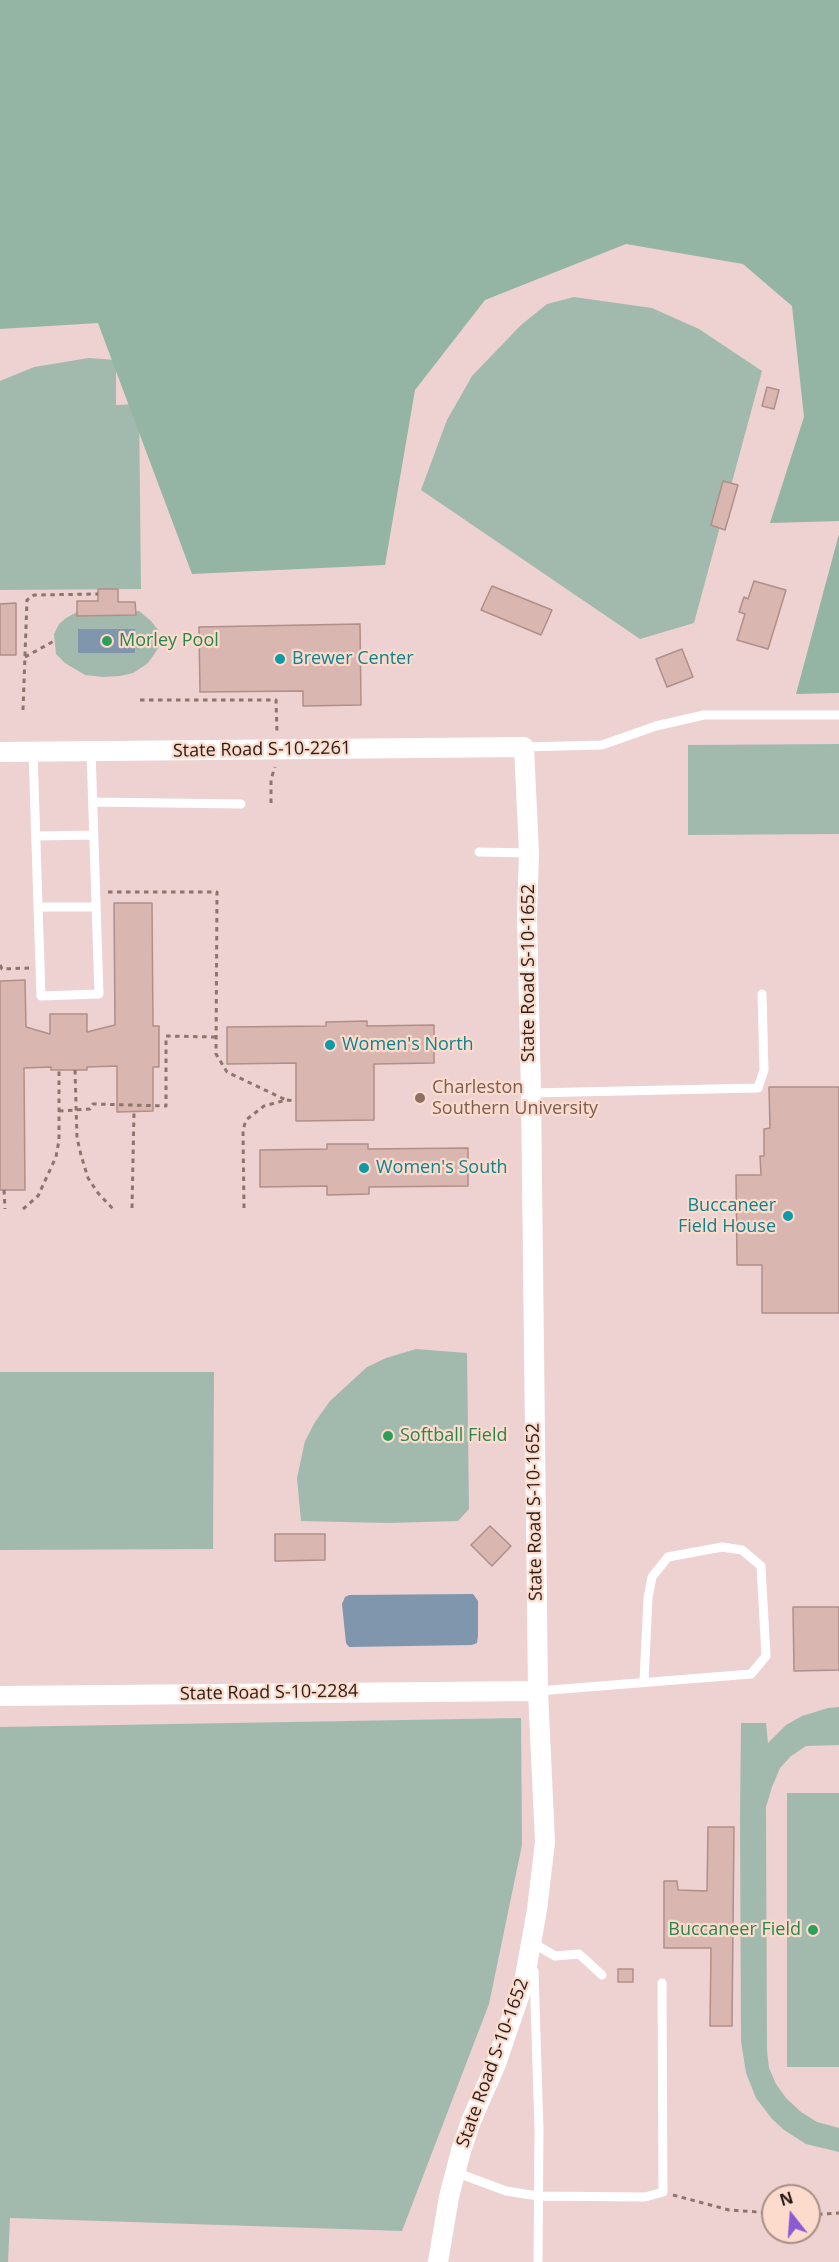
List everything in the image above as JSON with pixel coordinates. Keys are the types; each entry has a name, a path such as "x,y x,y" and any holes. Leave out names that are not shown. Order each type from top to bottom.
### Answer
{"street":[{"name":"State Road S-10-2261","path":"0,752 524,747"},
{"name":"State Road S-10-1652","path":"438,2262 455,2172 471,2121 496,2064 524,1982 545,1842 538,1691 527,916 529,853 524,747"},
{"name":"State Road S-10-2284","path":"0,1696 538,1691"}],"lane":[{"path":"524,747 602,745 656,726 704,715 839,715"},
{"path":"33,752 41,996 99,994 91,752"},
{"path":"93,802 241,804"},
{"path":"36,836 94,835"},
{"path":"479,852 529,853"},
{"path":"38,907 96,907"},
{"path":"531,1093 758,1088 764,1070 762,994"},
{"path":"538,1691 751,1674 766,1656 761,1566 742,1550 722,1547 668,1557 652,1577 648,1598 644,1681"},
{"path":"533,1932 538,1946 545,1952 555,1956 579,1954 602,1975"},
{"path":"533,1932 539,2130 538,2262"},
{"path":"455,2172 506,2191 538,2196 645,2197 663,2192 662,1983"}],"path":[{"path":"23,710 27,600 34,595 98,594"},
{"path":"25,657 54,641"},
{"path":"141,700 276,700 277,760 271,779 271,803"},
{"path":"96,892 217,892 216,1054 227,1072 286,1100 296,1101"},
{"path":"0,964 2,969 40,968"},
{"path":"59,1111 90,1109 93,1104 166,1106 166,1036 216,1037"},
{"path":"23,1209 38,1196 56,1157 59,1140 59,1070"},
{"path":"75,1070 76,1138 88,1178 113,1209"},
{"path":"244,1208 243,1130 246,1120 264,1106 286,1100"},
{"path":"132,1208 134,1112"},
{"path":"4,1190 5,1209"},
{"path":"663,2192 729,2210 761,2212"},
{"path":"821,2214 839,2213"}],"shaded area":[{"name":"Charleston Southern University","path":"0,0 839,0 839,2262 0,2262"}],"green space":[{"path":"0,0 839,0 839,521 770,523 804,417 792,306 743,264 626,244 485,300 415,390 385,565 192,574 98,323 0,329"},
{"path":"574,297 652,308 699,329 762,371 694,623 640,639 421,490 447,420 472,376 521,325 547,304"},
{"path":"89,358 116,360 116,405 139,404 141,589 0,590 0,381 34,367"},
{"path":"839,534 839,693 796,694"},
{"path":"136,611 151,621 158,630 159,647 147,664 133,673 103,677 85,675 65,663 56,654 54,634 59,624 77,612 77,616 135,615"},
{"path":"839,744 839,834 688,835 688,745"},
{"name":"Softball Field","path":"416,1349 467,1353 469,1509 458,1521 388,1523 301,1521 297,1478 305,1441 315,1422 330,1401 367,1367 386,1358"},
{"path":"0,1372 214,1372 213,1549 0,1550"},
{"path":"839,1707 839,1745 806,1746 791,1756 780,1768 766,1807 769,2068 786,2098 801,2112 817,2122 839,2128 839,2152 806,2144 784,2130 756,2098 746,2073 741,2041 740,1818 741,1723 766,1723 768,1743 786,1725 802,1716"},
{"path":"521,1718 522,1845 489,2004 402,2231 10,2218 8,2262 0,2262 0,1727"},
{"name":"Buccaneer Field","path":"787,1793 839,1793 839,2067 787,2067"}],"water":[{"name":"Morley Pool","path":"78,629 135,629 135,653 78,653"},
{"path":"473,1594 478,1601 478,1636 477,1643 472,1645 349,1647 346,1643 342,1604 345,1597 349,1595"}],"building":[{"path":"767,387 779,390 774,409 762,406"},
{"path":"723,481 738,485 725,530 711,525"},
{"path":"754,581 786,590 768,649 737,640 745,614 739,612 744,597 748,599"},
{"path":"492,586 552,610 541,635 481,610"},
{"path":"98,589 118,589 118,602 135,602 136,615 77,616 77,601 98,601"},
{"path":"16,603 16,655 0,655 0,604"},
{"name":"Brewer Center","path":"360,624 361,705 303,706 303,691 200,692 199,627"},
{"path":"682,649 693,677 667,687 656,659"},
{"path":"114,903 152,903 153,1026 159,1026 159,1067 153,1067 153,1111 117,1112 117,1066 87,1067 87,1070 51,1070 51,1067 24,1068 25,1190 0,1190 0,981 25,980 26,1027 50,1034 50,1014 87,1014 87,1032 115,1025"},
{"name":"Women's North","path":"367,1021 367,1026 434,1025 434,1063 374,1064 374,1120 296,1121 296,1063 227,1064 227,1027 326,1026 326,1022"},
{"name":"Buccaneer Field House","path":"769,1087 839,1087 839,1313 762,1313 762,1265 737,1265 736,1175 761,1175 760,1156 764,1156 764,1129 770,1128"},
{"name":"Women's South","path":"327,1144 368,1144 368,1149 468,1148 468,1186 369,1187 369,1194 327,1195 327,1186 260,1187 260,1150 327,1149"},
{"path":"490,1526 511,1546 492,1566 471,1545"},
{"path":"275,1534 325,1534 325,1560 275,1561"},
{"path":"793,1607 839,1607 839,1670 794,1671"},
{"path":"708,1827 734,1827 732,2026 710,2026 711,1948 664,1948 664,1881 677,1881 678,1890 707,1891"},
{"path":"618,1969 633,1969 633,1982 618,1982"}],"place":[{"name":"Morley Pool","path":"107,641"},
{"name":"Brewer Center","path":"280,659"},
{"name":"Women's North","path":"330,1045"},
{"name":"Charleston Southern University","path":"420,1098"},
{"name":"Women's South","path":"364,1168"},
{"name":"Buccaneer Field House","path":"788,1216"},
{"name":"Softball Field","path":"388,1436"},
{"name":"Buccaneer Field","path":"813,1930"}]}
